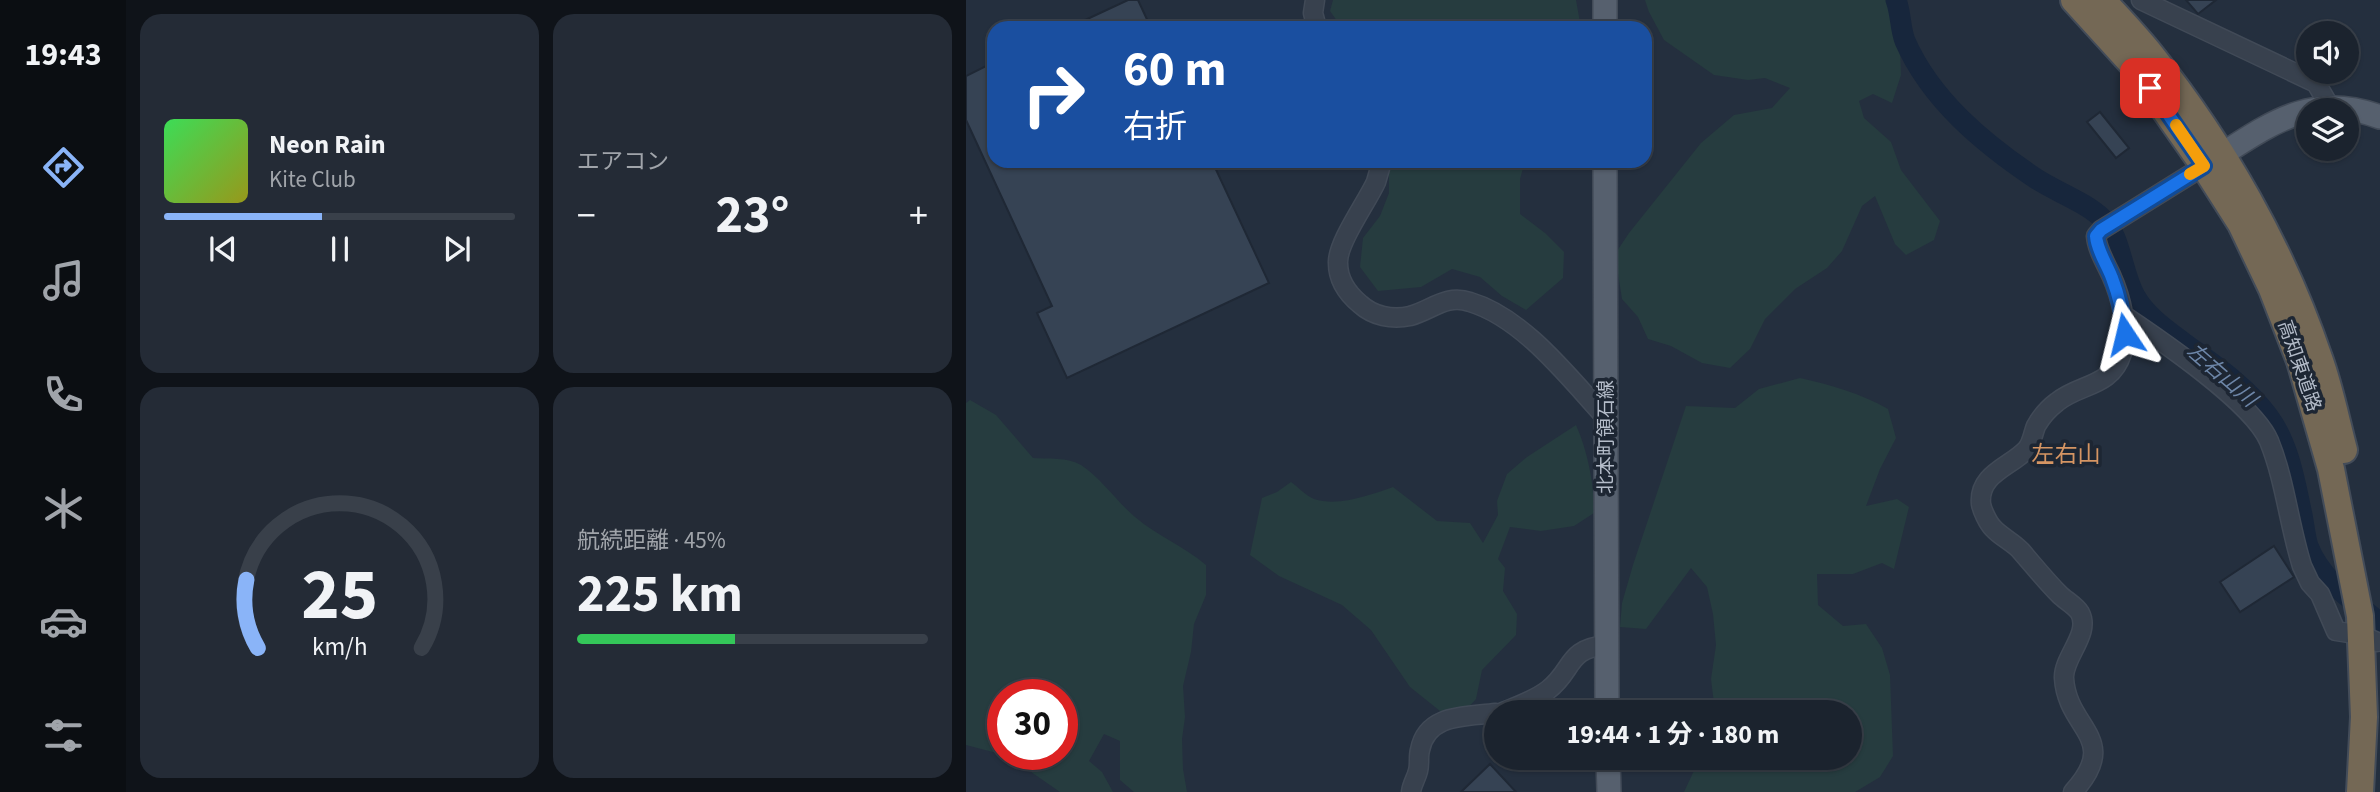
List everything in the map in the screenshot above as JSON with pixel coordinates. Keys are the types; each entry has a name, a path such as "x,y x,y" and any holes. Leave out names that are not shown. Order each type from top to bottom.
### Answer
{"highway":[{"name":"高知東道路","path":"2074,0 2134,66 2212,161"},
{"name":"高知東道路","path":"2102,0 2151,55 2189,106 2272,289 2300,361 2331,470 2367,616 2380,711 2376,792"},
{"name":"高知東道路","path":"2360,792 2367,616"}],"main road":[{"path":"1605,0 1605,21"},
{"path":"2359,113 2380,117"},
{"path":"2212,161 2286,117 2296,114"},
{"name":"北本町領石線","path":"1605,168 1607,700"},
{"path":"1608,770 1609,792"}],"street":[{"path":"1315,0 1316,21"},
{"path":"2141,0 2316,83 2325,98"},
{"path":"2073,792 2084,780 2094,761 2095,750 2066,692 2063,675 2080,634 2080,613 2040,575 2020,550 1991,527 1981,505 1982,493 1987,480 2028,449 2043,415 2058,401 2099,383 2114,368 2122,353 2125,334 2123,316 2113,279 2096,243 2096,236 2212,161"},
{"path":"1380,168 1376,182 1337,261 1340,278 1350,296 1364,309 1377,315 1394,317 1410,316 1439,302 1454,299 1469,301 1486,308 1532,340 1607,419"},
{"path":"2123,316 2182,357 2255,417 2270,442 2302,566 2310,583 2320,594 2336,631 2367,616"},
{"path":"1528,700 1548,690 1577,655 1590,647 1606,645"},
{"path":"1411,792 1424,736 1434,724 1447,719 1484,714"}],"green space":[{"path":"1333,0 1576,0 1580,21 1337,21 1330,11"},
{"path":"1645,0 1886,0 1900,48 1901,75 1892,103 1873,94 1859,101 1864,118 1891,142 1901,170 1940,221 1934,240 1906,255 1895,244 1875,196 1862,206 1842,251 1827,268 1795,289 1765,319 1750,349 1730,368 1702,363 1671,346 1648,339 1638,317 1622,299 1615,254 1701,143 1734,115 1772,108 1790,88 1765,78 1748,80 1714,75 1664,40"},
{"path":"1389,168 1523,168 1520,179 1520,214 1564,252 1563,278 1526,310 1502,296 1480,277 1452,269 1421,287 1378,291 1360,267 1363,238 1380,216 1389,193"},
{"path":"1800,378 1845,390 1888,409 1896,438 1880,469 1866,506 1897,499 1909,507 1894,569 1882,563 1853,574 1817,574 1818,605 1843,626 1866,624 1882,648 1890,675 1893,756 1880,777 1855,792 1684,792 1694,770 1862,770 1862,700 1714,700 1711,679 1716,645 1713,614 1707,587 1691,568 1646,629 1620,627 1622,603 1633,565 1686,406 1735,408 1759,389"},
{"path":"970,400 996,415 1033,458 1064,460 1081,465 1135,517 1206,565 1206,595 1194,624 1183,686 1183,769 1187,792 1134,792 1120,780 1120,741 1104,734 1089,761 1102,772 1113,792 1060,792 1028,770 1078,770 1078,679 987,679 987,750 966,745 966,403"},
{"path":"1576,425 1589,468 1594,513 1574,526 1541,531 1510,527 1498,559 1505,568 1503,591 1517,614 1516,635 1482,670 1476,699 1466,710 1440,711 1410,687 1371,630 1342,605 1279,576 1250,555 1262,498 1291,482 1314,499 1334,502 1393,487 1437,521 1470,523 1483,543 1498,515 1497,501 1507,474 1527,457"}],"building":[{"path":"1128,0 1138,0 1148,21 1083,21"},
{"path":"2186,0 2216,0 2198,14"},
{"path":"987,66 987,165 966,120 966,76"},
{"path":"2100,112 2129,148 2116,158 2087,122"},
{"path":"988,168 1215,168 1269,283 1067,378 1037,313 1052,306"},
{"path":"2274,546 2294,577 2240,612 2220,582"},
{"path":"1484,770 1496,770 1516,792 1461,792"}],"waterway":[{"name":"左右山川","path":"1896,0 1905,41 1916,62 1944,101 1996,150 2043,183 2103,219 2114,235 2131,287 2145,310 2164,328 2240,386 2268,416 2281,439 2290,464 2307,542 2314,558 2329,580 2380,623"}],"slow traffic":[{"path":"2176,125 2204,166 2190,174"}],"district":[{"name":"左右山","path":"2066,454"}],"route":[{"path":"2125,334 2113,279 2096,243 2096,236 2101,230 2204,166 2150,88"}]}
